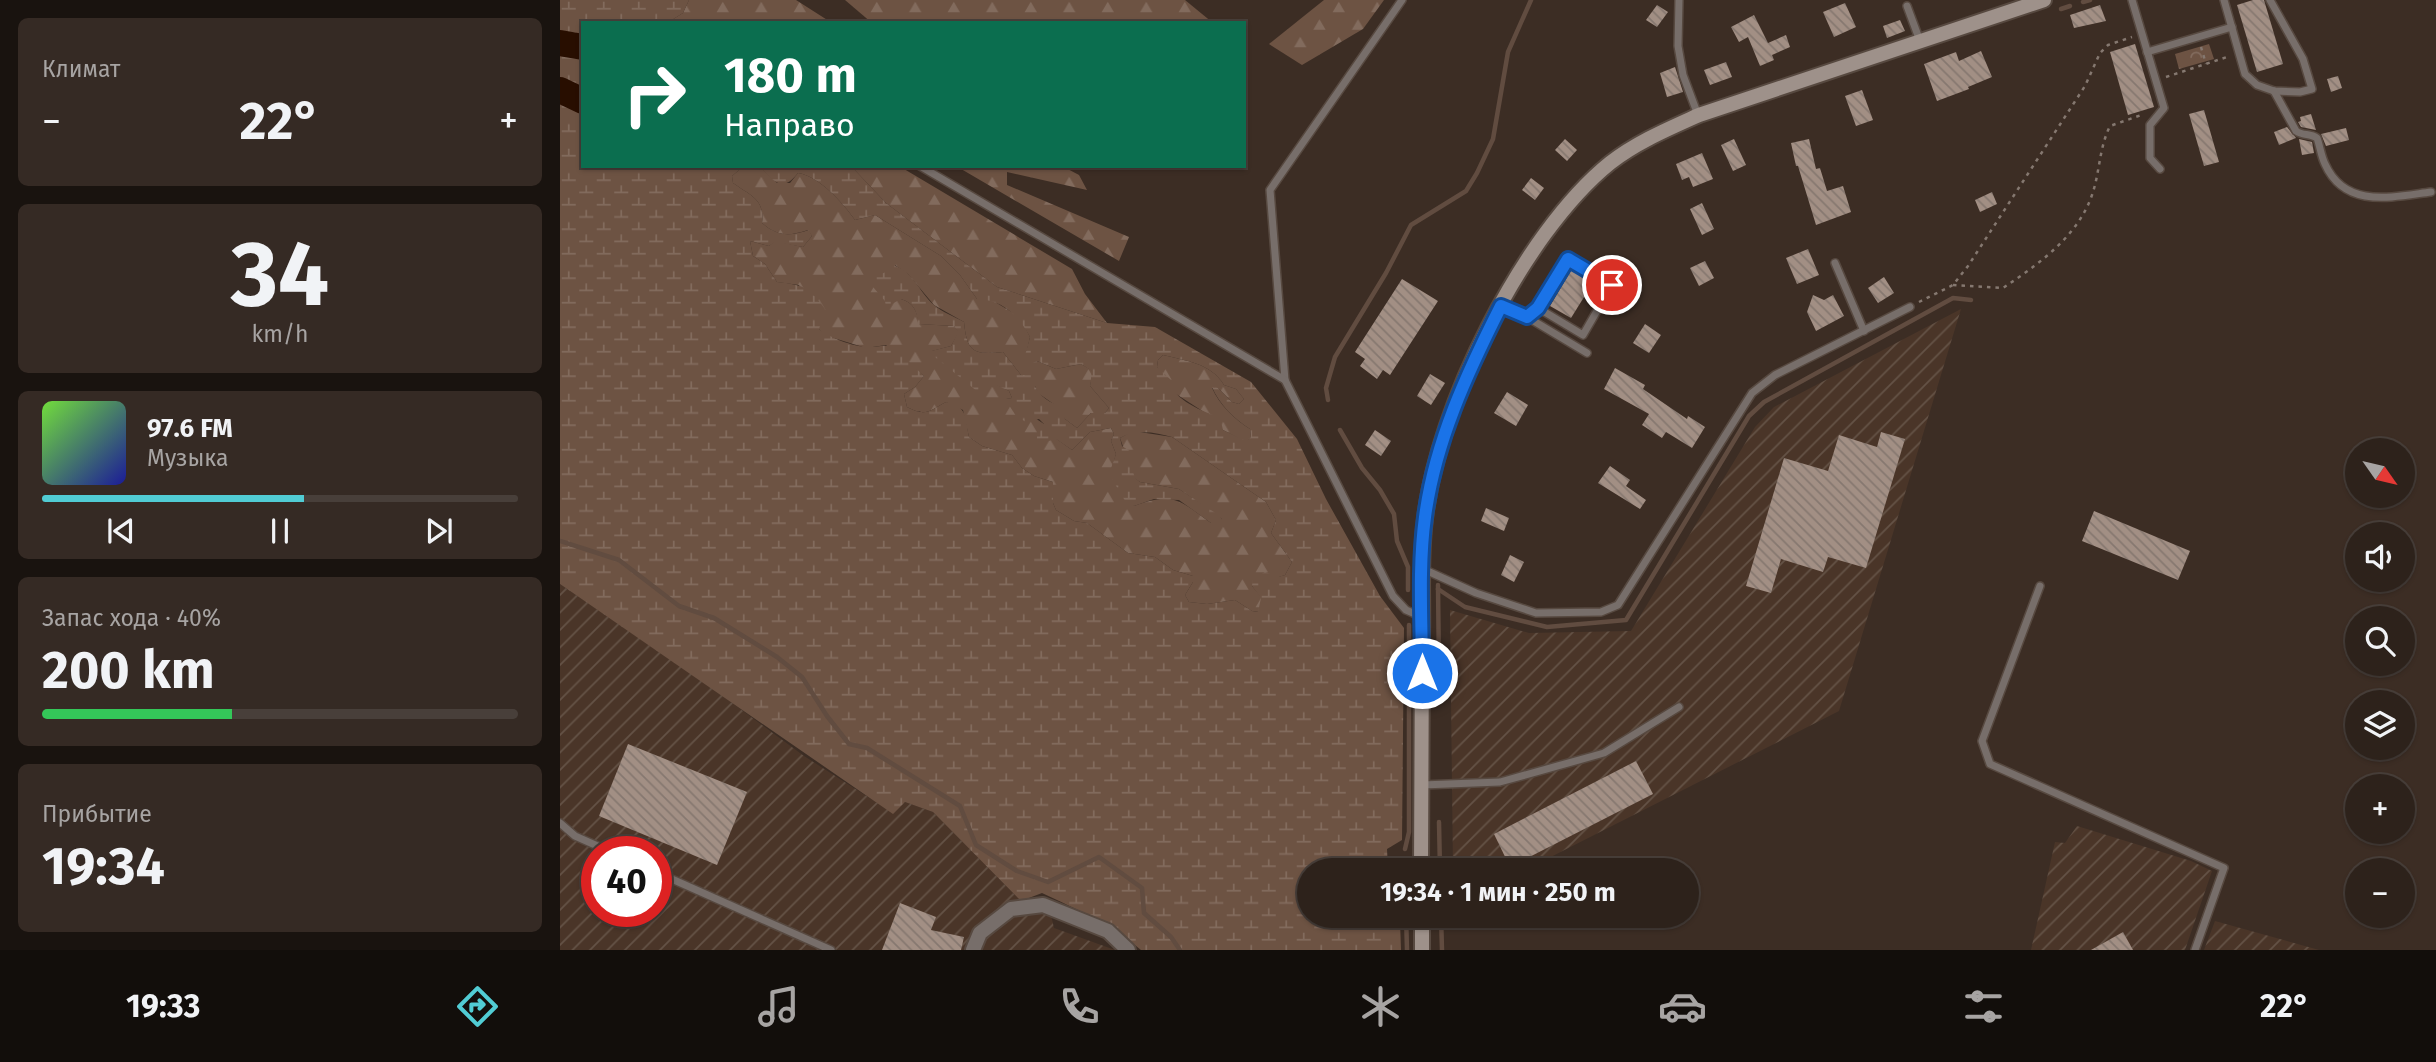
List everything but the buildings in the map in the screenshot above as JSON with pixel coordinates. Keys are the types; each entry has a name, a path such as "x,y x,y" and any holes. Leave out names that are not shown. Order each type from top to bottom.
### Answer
{"street":[{"path":"1421,858 1423,569 1425,519 1437,458 1460,392 1501,306 1547,230 1587,184 1610,163 1635,146 1699,115 2040,1"},
{"path":"973,950 980,933 1011,909 1043,905 1108,931 1128,950"},
{"path":"1422,928 1422,950"}],"lane":[{"path":"1402,0 1270,190 1284,380 1393,596 1406,610 1422,618"},
{"path":"1679,0 1678,46 1682,75 1699,115"},
{"path":"2132,0 2164,108 2150,125 2150,158 2160,169"},
{"path":"2224,0 2245,74 2257,85 2274,91 2300,92 2312,89 2303,59 2270,0"},
{"path":"1907,6 1920,41"},
{"path":"2147,52 2232,27"},
{"path":"2274,91 2296,131 2301,135 2311,134 2317,138 2325,164 2336,182 2355,194 2375,199 2431,192"},
{"path":"923,168 1284,380"},
{"path":"1527,317 1538,308 1568,259 1612,285 1583,335 1538,308"},
{"path":"1835,263 1864,331"},
{"path":"1501,306 1527,317 1587,352"},
{"path":"1423,569 1476,593 1536,614 1601,612 1618,606 1752,393 1775,375 1910,307"},
{"path":"2040,586 1982,741 1990,764 2224,868 2195,950"},
{"path":"1422,785 1500,782 1604,753 1679,706"},
{"path":"560,822 581,839"},
{"path":"672,879 831,950"}],"path":[{"path":"1910,307 1952,285 1998,223 2085,86 2100,53 2108,45 2142,34"},
{"path":"2199,37 2206,64"},
{"path":"2156,80 2239,53"},
{"path":"1952,285 2003,288 2034,266 2075,229 2085,213 2098,176 2102,143 2110,126 2164,108"}],"shaded area":[{"path":"1961,309 1839,711 1549,858 1453,858 1450,610 1529,633 1631,631 1755,427 1774,407"},
{"path":"560,584 716,691 804,756 893,813 905,802 933,812 1021,901 967,950 560,950"},
{"path":"2077,826 2191,861 2212,871 2185,950 2031,950 2055,842 2065,843"},
{"path":"1034,912 1051,915 1054,928 1115,950 977,950 984,934 1007,918"},
{"path":"2215,921 2319,950 2204,950"}],"green space":[{"path":"560,0 689,0 683,13 670,21 581,21 581,168 742,168 732,176 733,183 759,203 762,223 779,233 809,230 812,236 803,247 775,242 769,246 750,241 753,256 765,264 777,282 800,286 815,296 825,309 819,329 823,332 857,346 893,347 924,376 915,387 904,394 907,407 923,412 946,402 958,407 966,418 969,437 982,446 1012,455 1022,468 1034,476 1053,482 1053,503 1056,510 1074,521 1087,523 1128,553 1155,557 1173,570 1193,576 1193,582 1185,595 1189,602 1207,604 1235,600 1258,612 1261,598 1252,586 1253,579 1265,572 1278,577 1285,575 1292,562 1271,533 1276,520 1266,502 1172,437 1146,432 1132,433 1120,438 1122,446 1140,458 1133,472 1135,478 1140,482 1179,489 1222,519 1219,525 1211,523 1179,500 1154,499 1134,506 1127,504 1109,474 1116,454 1111,441 1114,434 1111,428 1090,432 1072,450 1056,439 1037,444 1037,431 1044,430 1044,424 1039,419 1026,422 1016,416 1005,399 1012,398 1009,391 996,385 978,392 935,357 931,351 951,346 958,332 954,326 918,324 912,305 901,299 886,307 885,301 867,280 886,272 888,265 896,266 909,274 934,305 964,322 967,340 973,349 985,353 1003,352 1021,375 1036,375 1039,381 1035,386 1039,393 1062,406 1065,419 1077,428 1091,413 1105,413 1109,408 1090,386 1092,371 1081,364 1056,369 1037,361 1023,363 1030,337 1020,322 1009,310 995,302 977,299 960,275 941,256 875,215 855,220 830,191 806,175 798,173 782,184 761,168 853,168 886,203 997,287 1107,323 1155,327 1251,382 1297,439 1326,499 1380,596 1404,628 1402,840 1387,849 1387,858 1297,858 1297,928 1400,928 1401,950 1141,950 1106,925 1042,893 1021,901 933,812 905,802 893,814 560,584","holes":["1163,355 1205,367 1224,385 1236,389 1244,399 1239,404 1232,402 1218,388 1212,387 1228,411 1250,429 1251,437 1246,441 1223,430 1220,417 1182,399 1172,387 1171,380 1157,367 1158,360"]},
{"path":"689,0 796,0 829,21 670,21 683,13"},
{"path":"845,0 1185,0 1211,21 870,21"},
{"path":"1324,0 1384,0 1363,29 1302,65 1269,44"},
{"path":"2209,44 2214,59 2179,69 2175,54"},
{"path":"742,168 761,168 777,183 790,183 798,173 814,179 830,191 855,220 875,215 941,256 960,275 977,299 990,299 1020,317 1030,337 1024,363 1037,361 1056,369 1081,364 1093,371 1090,386 1109,408 1105,413 1091,413 1077,428 1065,419 1055,405 1038,393 1035,386 1021,375 1003,352 985,353 973,349 967,340 964,322 934,305 908,274 895,265 901,299 914,308 919,324 954,326 959,332 951,346 932,351 1009,391 1012,398 1006,399 1044,424 1044,430 1072,450 1090,432 1111,428 1114,434 1111,441 1116,454 1110,474 1134,506 1158,499 1175,500 1211,523 1222,519 1179,489 1140,482 1134,478 1120,438 1133,431 1172,437 1266,502 1276,520 1271,533 1292,562 1285,575 1252,586 1262,598 1259,612 1252,611 1235,600 1207,604 1189,602 1185,595 1193,582 1193,576 1173,570 1155,557 1128,553 1087,523 1074,521 1056,510 1053,503 1053,482 1034,476 1022,468 1012,455 982,446 969,437 963,410 946,402 923,412 907,407 904,394 915,387 924,376 886,345 866,348 824,335 799,285 777,282 765,264 753,256 750,241 769,246 775,241 803,247 812,236 808,230 789,234 768,228 762,223 759,203 733,183 732,176"},
{"path":"853,168 902,168 1072,269 1085,294 1107,323 997,287 886,203"},
{"path":"959,168 1066,168 1079,175 1087,190 1007,172 1007,185 1129,237 1119,261"},
{"path":"1163,355 1205,367 1224,385 1236,389 1244,399 1239,404 1232,402 1218,388 1212,388 1228,411 1250,429 1251,437 1246,442 1223,430 1207,414 1173,392 1157,367 1158,360"}],"waterway":[{"path":"1328,400 1326,388 1335,357 1386,273 1411,225 1466,191 1477,173 1493,139 1508,52 1531,0"},
{"path":"2083,2 2090,0"},
{"path":"2061,9 2070,6"},
{"path":"560,43 581,47"},
{"path":"560,90 581,100"},
{"path":"1438,589 1465,607 1547,627 1626,620 1749,416 1764,402 1953,298 1971,300"},
{"path":"1340,430 1394,514 1397,541 1408,567 1408,590"},
{"path":"560,541 619,560 679,606 714,618 777,657 802,677 849,744 867,748 960,806 976,845 1017,871 1048,882 1099,857 1142,888 1144,913 1171,937 1180,950"},
{"path":"1438,585 1439,672"},
{"path":"1405,849 1409,832 1409,625"},
{"path":"1439,822 1440,858"},
{"path":"1406,928 1407,950"},
{"path":"1441,928 1442,950"}],"route":[{"path":"1422,673 1423,550 1430,491 1448,423 1483,341 1501,306 1527,317 1538,308 1568,259 1612,285"}]}
